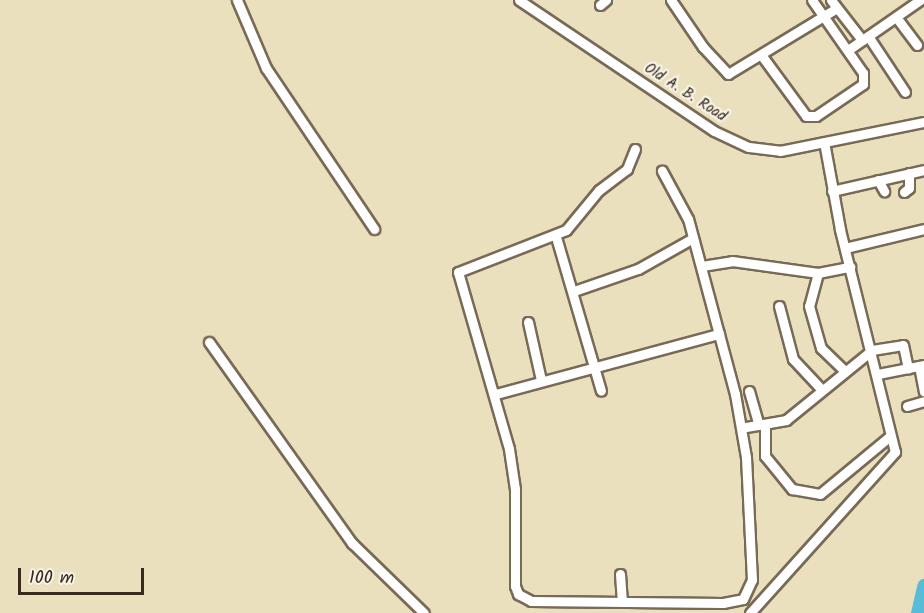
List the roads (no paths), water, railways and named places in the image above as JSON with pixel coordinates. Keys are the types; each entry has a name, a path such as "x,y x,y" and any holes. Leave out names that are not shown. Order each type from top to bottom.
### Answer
{"street":[{"path":"237,0 266,68 374,229"},
{"name":"Old A. B. Road","path":"519,0 714,131 749,147 780,151 924,122"},
{"path":"671,0 703,47 728,74 762,56 824,17 834,4 865,38 905,92"},
{"path":"762,56 806,116 811,117 863,84 863,73 812,0"},
{"path":"848,50 918,0"},
{"path":"896,17 917,45"},
{"path":"750,613 811,541 895,452 889,437 878,374 845,248 824,142"},
{"path":"635,149 627,169 599,190 556,237 458,272 489,385 496,394 515,489 518,594 531,601 736,601 743,599 750,586 746,457 702,266 693,238 663,171"},
{"path":"832,191 924,170"},
{"path":"904,192 909,188 909,173"},
{"path":"878,180 884,191"},
{"path":"845,248 924,229"},
{"path":"556,237 574,291 601,391"},
{"path":"574,291 638,269 693,238"},
{"path":"702,266 732,261 818,273 850,267"},
{"path":"818,273 809,306 821,348 845,371"},
{"path":"779,306 793,359 822,390"},
{"path":"528,322 541,380"},
{"path":"496,394 541,380 719,334"},
{"path":"209,342 352,543 424,613"},
{"path":"746,427 786,420 872,350 903,345 908,368"},
{"path":"878,374 921,365 924,392"},
{"path":"749,391 762,425 765,456 796,491 825,492 889,437"},
{"path":"907,406 924,401"},
{"path":"620,574 622,602"}],"waterway":[{"path":"918,613 924,586"}]}
